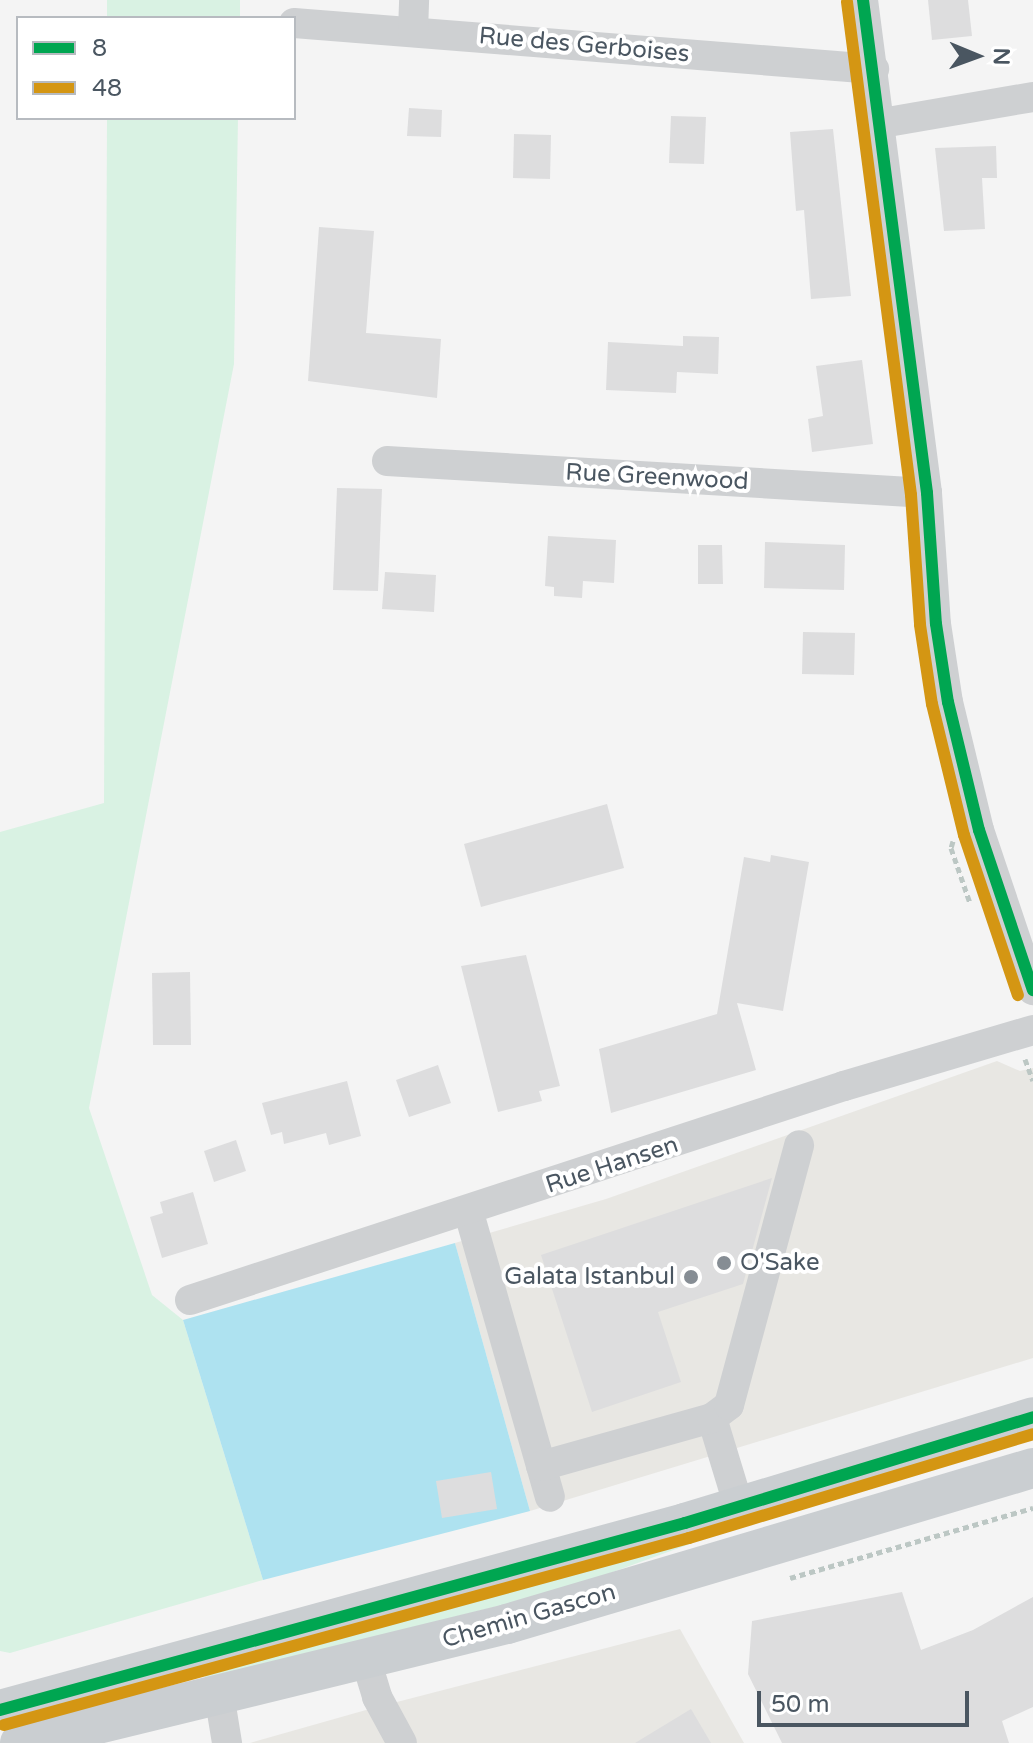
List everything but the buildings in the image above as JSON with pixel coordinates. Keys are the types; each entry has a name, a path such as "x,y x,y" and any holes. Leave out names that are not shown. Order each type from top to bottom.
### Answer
{"main road":[{"name":"Chemin Gascon","path":"0,1710 739,1507 1033,1417"},
{"name":"Chemin Gascon","path":"20,1743 366,1660 622,1591 1033,1468"}],"street":[{"path":"413,32 414,0"},
{"path":"863,0 882,123 927,493 937,636 959,757 1033,990"},
{"name":"Rue des Gerboises","path":"296,23 874,69"},
{"path":"882,123 1033,97"},
{"name":"Rue Greenwood","path":"387,461 927,493"},
{"name":"Rue Hansen","path":"190,1300 469,1213 844,1086 1029,1044"},
{"path":"541,1466 712,1418 733,1397 799,1145"},
{"path":"469,1213 550,1497"},
{"path":"712,1418 739,1507"},
{"path":"366,1660 377,1697 402,1743"},
{"path":"219,1694 227,1743"}],"path":[{"path":"1029,1044 1033,1081"},
{"path":"785,1579 1033,1508"}],"shaded area":[{"path":"997,1061 1020,1071 1033,1068 1033,1358 530,1511 455,1243 606,1199"},
{"path":"680,1629 744,1743 250,1743 366,1710"}],"green space":[{"path":"107,0 240,0 240,16 107,16"},
{"path":"107,120 238,120 234,364 89,1108 152,1295 183,1320 263,1580 10,1653 0,1651 0,832 104,803"},
{"path":"688,1539 690,1544 566,1589 206,1679 204,1673"}],"water":[{"path":"455,1243 530,1511 263,1580 183,1320"}],"transit line":[{"name":"8","path":"863,0 927,493 936,624 948,702 979,830 1033,990"},
{"name":"48","path":"847,2 911,495 920,625 932,704 964,835 1018,995"},
{"name":"8","path":"0,1710 685,1523 1033,1417"},
{"name":"48","path":"4,1725 689,1538 1033,1434"}],"place":[{"name":"O'Sake","path":"724,1263"},
{"name":"Galata Istanbul","path":"691,1277"}]}
